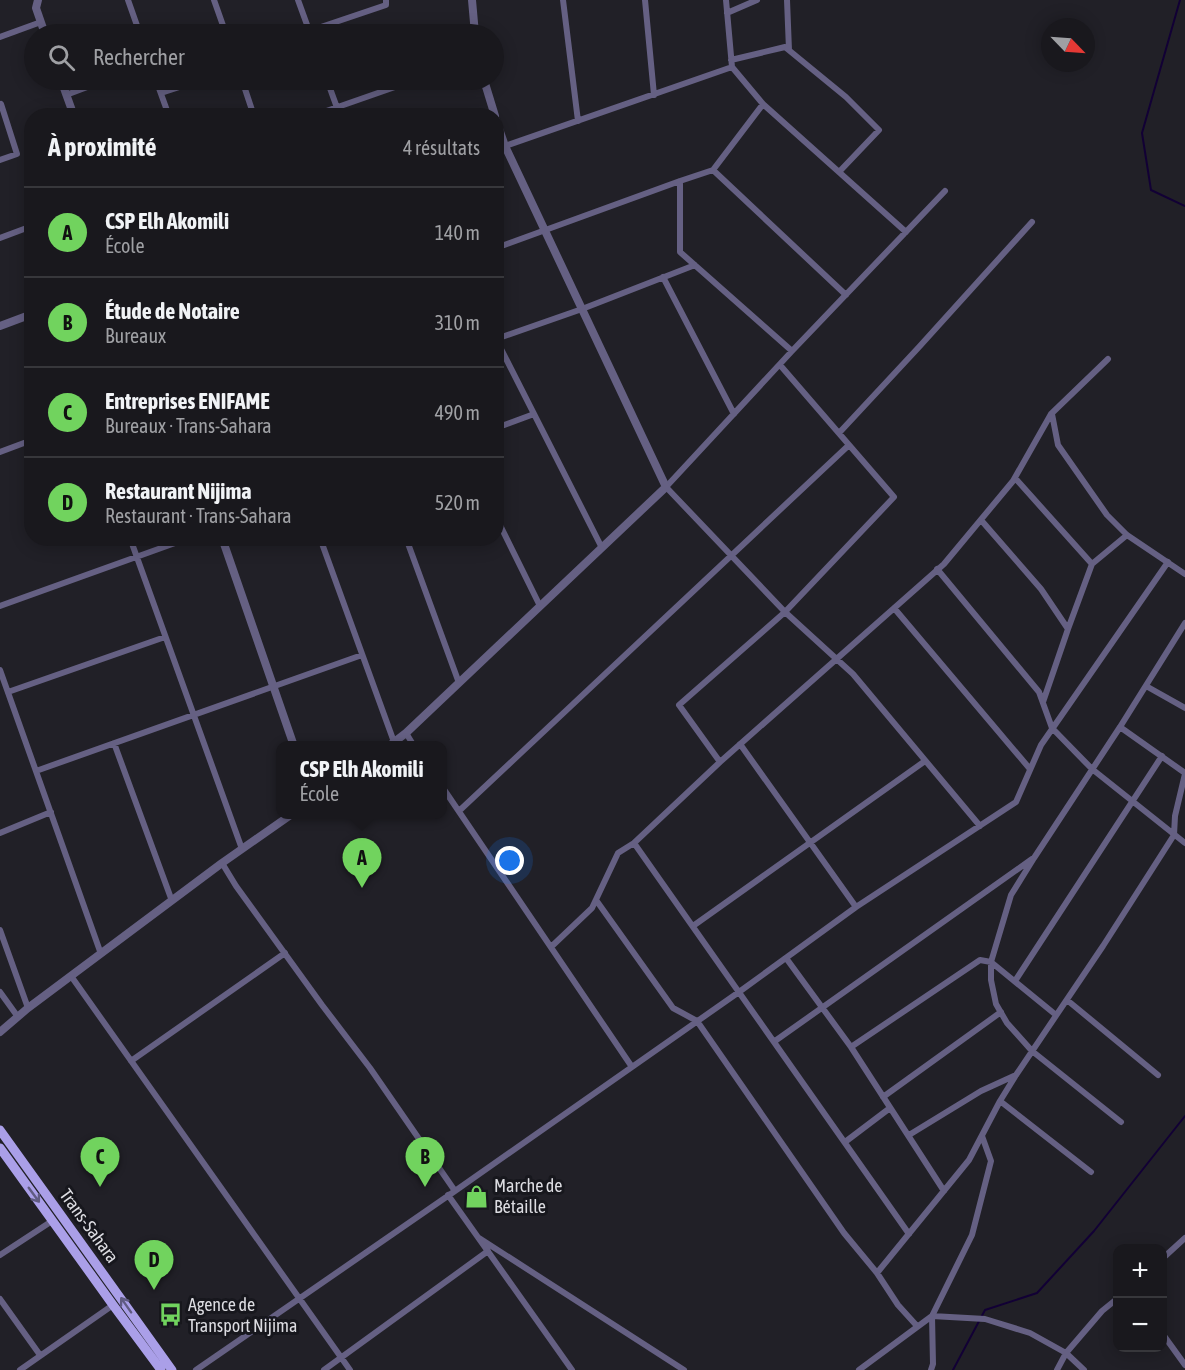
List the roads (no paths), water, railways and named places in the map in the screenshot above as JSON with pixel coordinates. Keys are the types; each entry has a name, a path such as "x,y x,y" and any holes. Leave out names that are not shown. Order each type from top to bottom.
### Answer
{"main road":[{"name":"Trans-Sahara","path":"0,1130 139,1332 160,1370"},
{"name":"Trans-Sahara","path":"0,1148 112,1305 172,1370"}],"street":[{"path":"36,24 41,22 36,8 38,0"},
{"path":"128,0 136,24"},
{"path":"214,0 222,24"},
{"path":"298,0 307,24"},
{"path":"334,24 386,5 386,0"},
{"path":"472,0 474,24"},
{"path":"563,0 578,121"},
{"path":"645,0 654,95"},
{"path":"726,0 732,68 763,104 906,232"},
{"path":"727,13 757,0"},
{"path":"787,0 789,50"},
{"path":"0,37 24,28"},
{"path":"731,60 785,46 846,97 879,130 839,172"},
{"path":"504,147 732,68"},
{"path":"64,90 71,108"},
{"path":"66,95 79,90"},
{"path":"160,90 166,108"},
{"path":"161,93 170,90"},
{"path":"245,90 251,108"},
{"path":"331,90 337,108 387,90"},
{"path":"487,90 493,108"},
{"path":"504,245 713,170 763,104"},
{"path":"0,105 17,154 0,160"},
{"path":"504,154 582,309 666,487 785,612 853,674 980,826"},
{"path":"713,170 846,295"},
{"path":"680,181 681,252 792,351"},
{"path":"395,741 666,487 945,191"},
{"path":"839,433 1032,222"},
{"path":"0,238 24,229"},
{"path":"504,336 695,265"},
{"path":"663,278 734,414"},
{"path":"0,326 24,317"},
{"path":"504,355 602,548"},
{"path":"551,947 592,908 618,853 634,843 720,762 937,569 1015,478 1051,414 1108,359"},
{"path":"720,762 678,705 785,612 894,497 780,365"},
{"path":"504,425 534,414"},
{"path":"1051,414 1058,445 1107,515 1127,535 1185,574"},
{"path":"0,452 24,443"},
{"path":"459,811 849,445"},
{"path":"1015,478 1092,564"},
{"path":"981,520 1041,589 1068,629"},
{"path":"504,533 540,606"},
{"path":"1043,703 1092,564 1127,535"},
{"path":"133,546 242,849"},
{"path":"0,606 167,546"},
{"path":"225,546 292,741"},
{"path":"323,546 390,741"},
{"path":"409,546 459,683"},
{"path":"196,1370 739,992 856,907 1016,802 1041,745 1168,562"},
{"path":"937,569 1039,692 1052,728 1092,769 1185,843"},
{"path":"894,608 1030,769"},
{"path":"1121,1122 1032,1051 1007,1023 996,1004 991,980 991,962 1011,896 1185,622"},
{"path":"8,692 165,637"},
{"path":"36,771 362,655"},
{"path":"0,670 101,954"},
{"path":"1146,686 1185,708"},
{"path":"877,1273 969,1160 1016,1075 1174,835 1175,816 1185,773 1120,727"},
{"path":"406,733 411,741"},
{"path":"114,743 172,901"},
{"path":"740,744 856,907"},
{"path":"1015,981 1162,756"},
{"path":"693,926 925,761"},
{"path":"447,794 632,1067"},
{"path":"0,833 51,812"},
{"path":"0,1032 28,1008 222,863 285,819"},
{"path":"634,843 909,1234"},
{"path":"775,1041 1034,858"},
{"path":"222,863 236,886 370,1068 455,1191"},
{"path":"596,900 673,1008 697,1021 844,1233 877,1273 898,1305 917,1326"},
{"path":"0,930 28,1008"},
{"path":"131,1061 285,953"},
{"path":"786,958 851,1047 944,1191"},
{"path":"851,1047 980,960 991,962 1056,1015"},
{"path":"71,976 350,1370"},
{"path":"0,992 18,1017"},
{"path":"1067,1000 1158,1075"},
{"path":"883,1097 1001,1012"},
{"path":"909,1135 981,1091 1016,1075"},
{"path":"1000,1101 1091,1172"},
{"path":"845,1142 890,1108"},
{"path":"932,1370 932,1316 972,1235 991,1161 982,1136"},
{"path":"448,1195 572,1370"},
{"path":"0,1255 52,1221"},
{"path":"479,1238 684,1370"},
{"path":"1167,1254 1185,1239"},
{"path":"324,1370 488,1251"},
{"path":"0,1299 40,1355"},
{"path":"1057,1370 1065,1353 1102,1311 1113,1302"},
{"path":"20,1370 112,1305"},
{"path":"860,1370 932,1316 985,1319 1030,1333 1065,1353 1084,1370"},
{"path":"1167,1340 1185,1365"}],"waterway":[{"path":"1180,0 1142,133 1151,190 1185,206"},
{"path":"953,1370 985,1310 1037,1293 1094,1231 1185,1116"}],"place":[{"name":"CSP Elh Akomili","path":"362,888"},
{"name":"Entreprises ENIFAME","path":"100,1187"},
{"name":"Étude de Notaire","path":"425,1187"},
{"name":"Marche de Bétaille","path":"476,1196"},
{"name":"Restaurant Nijima","path":"154,1290"},
{"name":"Agence de Transport Nijima","path":"170,1315"}]}
